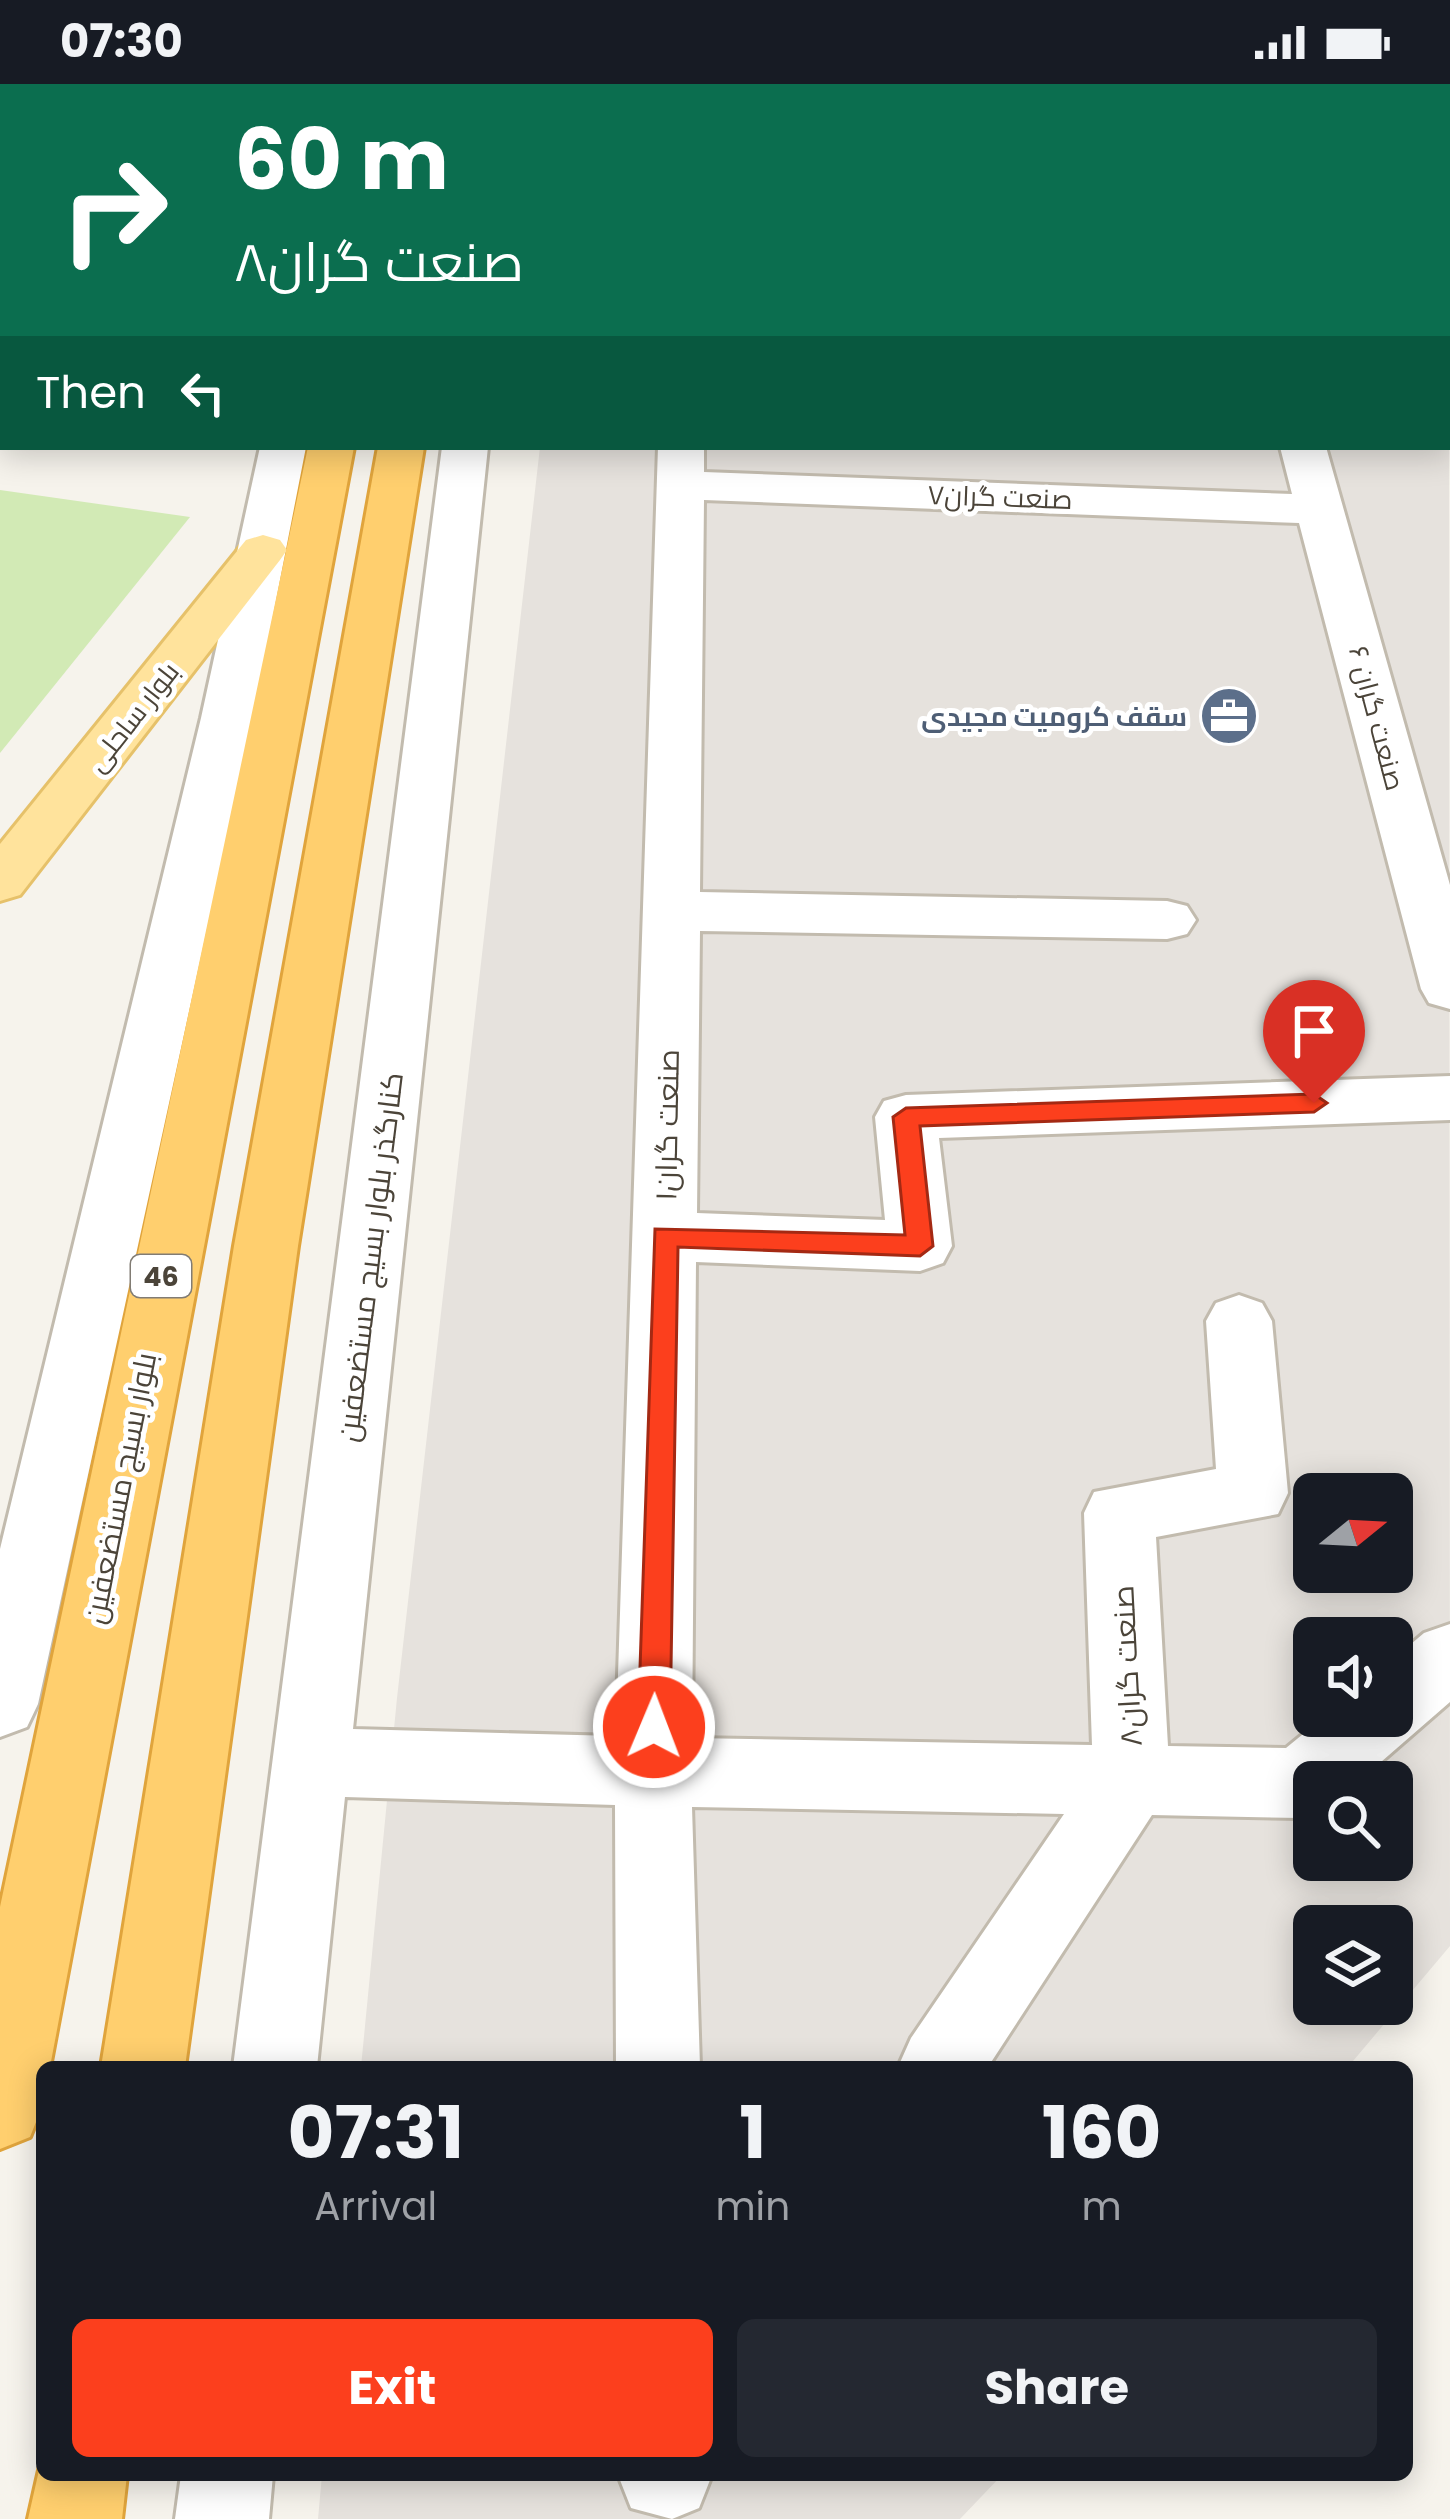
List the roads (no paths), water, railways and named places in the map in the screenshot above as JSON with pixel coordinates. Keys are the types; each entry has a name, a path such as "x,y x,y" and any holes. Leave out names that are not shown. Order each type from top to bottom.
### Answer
{"highway":[{"name":"بلوار بسیج مستضعفین","path":"0,2107 166,1250 330,450"},
{"path":"144,2061 266,1246 399,450"},
{"path":"75,2519 80,2481"}],"main road":[{"name":"بلوار ساحلی","path":"0,882 263,550"}],"street":[{"path":"0,1704 282,450"},
{"name":"کنارگذر بلوار بسیج مستضعفین","path":"276,2061 465,450"},
{"name":"صنعت گران ۶","path":"1304,450 1450,989"},
{"name":"صنعت گران۷","path":"680,466 1320,509"},
{"name":"صنعت گران۱","path":"653,1772 680,466"},
{"path":"671,911 1167,920"},
{"path":"664,1236 920,1246 906,1117 1450,1098"},
{"name":"صنعت گران۸","path":"944,2061 1132,1780 1120,1514 1253,1492 1239,1321"},
{"path":"1413,1688 1450,1657"},
{"path":"311,1762 1301,1783 1355,1737"},
{"path":"653,1772 658,2061"},
{"path":"221,2519 226,2481"}],"place":[{"name":"سقف کرومیت مجیدی","path":"1229,716"}]}
